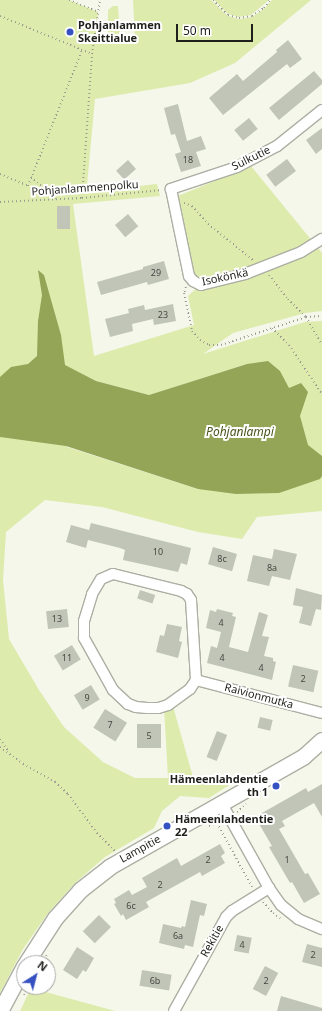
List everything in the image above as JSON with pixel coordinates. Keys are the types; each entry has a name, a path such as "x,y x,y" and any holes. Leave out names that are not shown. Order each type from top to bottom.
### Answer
{"street":[{"name":"Sulkutie","path":"172,189 236,167 270,149 322,110"},
{"name":"Isokönkä","path":"172,189 189,276 193,281 201,284 245,274 301,252 322,239"},
{"path":"113,574 122,575 187,594 192,606 196,680 190,689 168,704 158,708 136,707 128,704 113,690 84,638 83,629 92,594 101,579 113,574"},
{"name":"Raivionmutka","path":"196,680 322,713"},
{"name":"Lampitie","path":"31,955 55,918 75,896 109,866 222,804 304,756 322,740"},
{"path":"222,804 280,905 298,919 321,927"},
{"name":"Rekitie","path":"174,1011 226,917 232,911 269,888"},
{"path":"0,1011 16,981"}],"path":[{"path":"69,0 98,12"},
{"path":"82,198 92,54 100,0"},
{"path":"213,0 228,14 239,18 252,16 264,8 270,0"},
{"path":"0,16 92,54"},
{"path":"0,174 28,186 82,50"},
{"path":"31,177 57,200"},
{"name":"Pohjanlammenpolku","path":"0,202 57,200 172,189"},
{"path":"174,200 192,206 208,224 262,267 288,299 306,317 322,345"},
{"path":"193,281 185,289 184,294 192,330 200,340 209,344 221,345 306,317 322,316"},
{"path":"272,328 289,345 322,394"},
{"path":"0,739 8,752"},
{"path":"0,747 23,764 60,786 81,810 97,833 122,859"},
{"path":"206,826 217,823"},
{"path":"47,955 50,951"}],"shaded area":[{"path":"0,0 69,0 98,12 95,43 135,39 133,0 211,0 228,16 239,19 252,17 264,9 272,0 311,0 235,63 190,83 95,99 87,185 92,191 157,184 160,196 73,204 94,356 194,325 188,296 197,288 178,196 251,166 322,253 322,311 305,313 233,333 203,354 305,322 322,321 322,511 257,517 242,539 198,532 102,507 45,500 6,532 3,580 9,639 39,690 64,727 103,762 135,778 168,778 164,707 172,703 193,777 231,784 209,798 180,796 162,811 154,828 105,857 75,883 48,913 20,955 16,955 16,962 0,993","holes":["247,364 198,489 67,447 72,369 96,381 149,395"]},
{"path":"214,0 269,0 251,15 239,17 228,14"},
{"path":"113,6 118,6 120,36 108,38 108,10"},
{"path":"28,995 56,995 115,1011 20,1011"}],"water":[{"name":"Pohjanlampi","path":"38,270 44,275 61,335 65,365 96,381 149,395 247,364 268,361 280,371 289,388 301,383 308,392 300,416 308,445 322,456 322,476 320,479 279,493 236,494 198,489 66,446 0,437 0,377 11,367 28,364 37,356 38,321 42,295"}],"building":[{"path":"288,40 302,59 290,68 287,64 223,115 209,98 237,74 243,81 277,52 276,50"},
{"path":"314,71 322,80 322,84 279,120 269,108"},
{"path":"178,104 187,141 201,136 206,149 196,152 201,166 181,172 175,154 181,152 175,134 171,135 164,108"},
{"path":"249,118 258,129 243,141 234,130"},
{"path":"322,128 322,149 316,154 306,140"},
{"path":"287,159 296,171 275,187 266,175"},
{"path":"128,160 136,169 124,180 116,171"},
{"path":"57,206 70,206 70,229 57,229"},
{"path":"128,214 138,226 125,237 115,225"},
{"path":"164,261 169,279 148,285 147,282 101,295 97,282 143,269 143,267"},
{"path":"173,304 176,321 154,325 153,319 132,324 133,331 110,337 105,319 129,313 128,309 144,305 145,310"},
{"path":"91,523 191,548 187,565 181,563 178,572 123,560 125,550 120,548 88,540 86,548 66,542 71,525 89,530"},
{"path":"213,547 237,554 232,571 208,564"},
{"path":"274,549 297,554 290,580 272,576 269,586 247,581 253,555 272,559"},
{"path":"296,588 322,595 321,610 316,609 311,626 299,623 303,607 293,605"},
{"path":"140,590 155,595 152,604 137,599"},
{"path":"67,609 69,627 48,629 46,611"},
{"path":"217,609 233,613 232,616 236,617 229,647 248,652 259,612 268,615 262,636 269,637 264,656 273,658 273,661 276,662 272,680 207,663 211,646 217,648 221,632 206,628 210,610 216,612"},
{"path":"167,624 182,627 179,641 182,642 178,658 156,652 160,635 164,636"},
{"path":"72,645 81,660 63,670 54,656"},
{"path":"293,665 318,671 313,692 288,686"},
{"path":"91,685 100,700 83,710 74,695"},
{"path":"105,709 127,723 115,741 93,728"},
{"path":"260,717 273,720 270,731 258,728"},
{"path":"137,724 161,724 161,748 137,748"},
{"path":"217,731 227,735 217,761 207,757"},
{"path":"322,784 322,817 314,803 282,821 285,826 279,829 305,874 308,873 320,894 304,903 292,882 290,883 269,847 272,846 255,817 306,788 308,792"},
{"path":"220,844 225,853 221,856 225,863 202,876 200,872 146,902 149,907 126,920 123,914 121,916 114,904 116,903 114,899 129,890 132,895 147,887 142,878 177,858 181,866"},
{"path":"191,900 207,904 204,916 200,915 193,947 185,945 184,949 159,943 163,924 181,928 182,926 185,927"},
{"path":"99,915 111,927 95,943 83,931"},
{"path":"237,935 252,938 249,954 234,951"},
{"path":"307,944 322,948 322,967 302,962"},
{"path":"77,947 94,958 86,972 83,970 77,979 63,970"},
{"path":"265,966 278,973 266,996 253,989"},
{"path":"142,970 172,975 169,990 139,986"},
{"path":"281,996 322,1008 322,1011 277,1011"}],"place":[{"name":"Pohjanlammen Skeittialue","path":"70,32"},
{"name":"Hämeenlahdentie th 1","path":"276,786"},
{"name":"Hämeenlahdentie 22","path":"167,826"}]}
